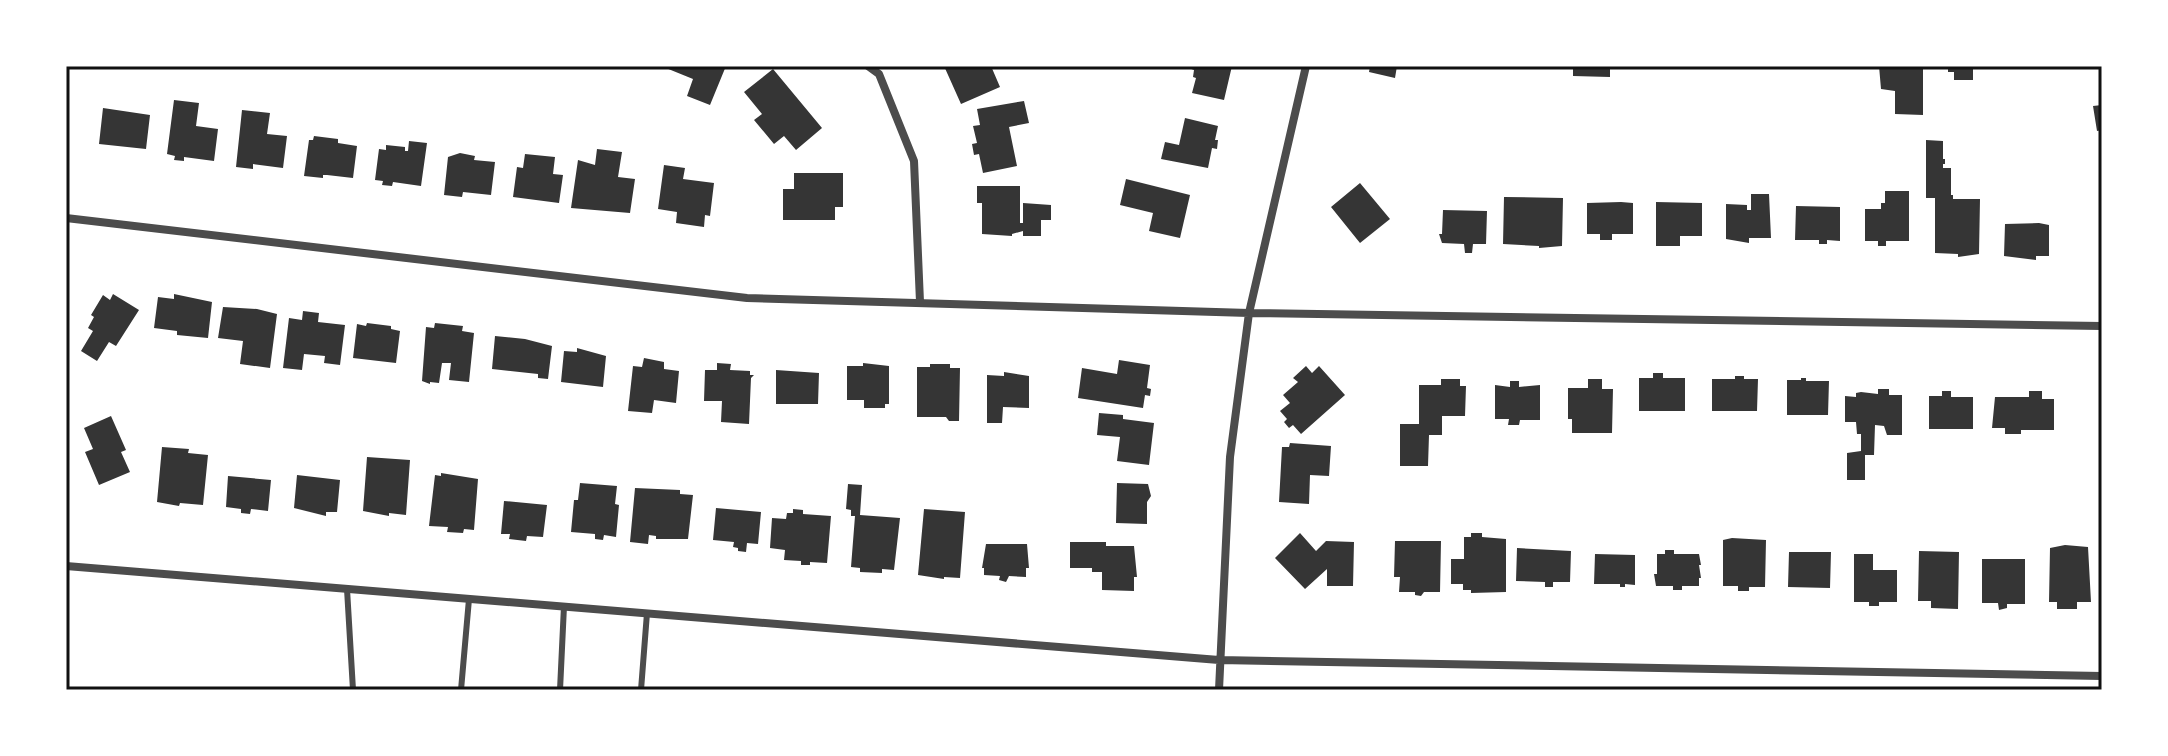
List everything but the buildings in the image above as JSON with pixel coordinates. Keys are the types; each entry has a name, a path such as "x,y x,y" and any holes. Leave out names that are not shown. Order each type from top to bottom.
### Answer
{"street":[{"path":"868,66 879,74 914,161 920,302"},
{"path":"1219,690 1230,457 1249,313 1306,66"},
{"path":"66,218 747,298 1249,313 2102,326"},
{"path":"66,566 1219,660 2102,676"}],"lane":[{"path":"347,589 353,690"},
{"path":"461,690 469,599"},
{"path":"560,690 564,606"},
{"path":"641,690 647,613"}]}
